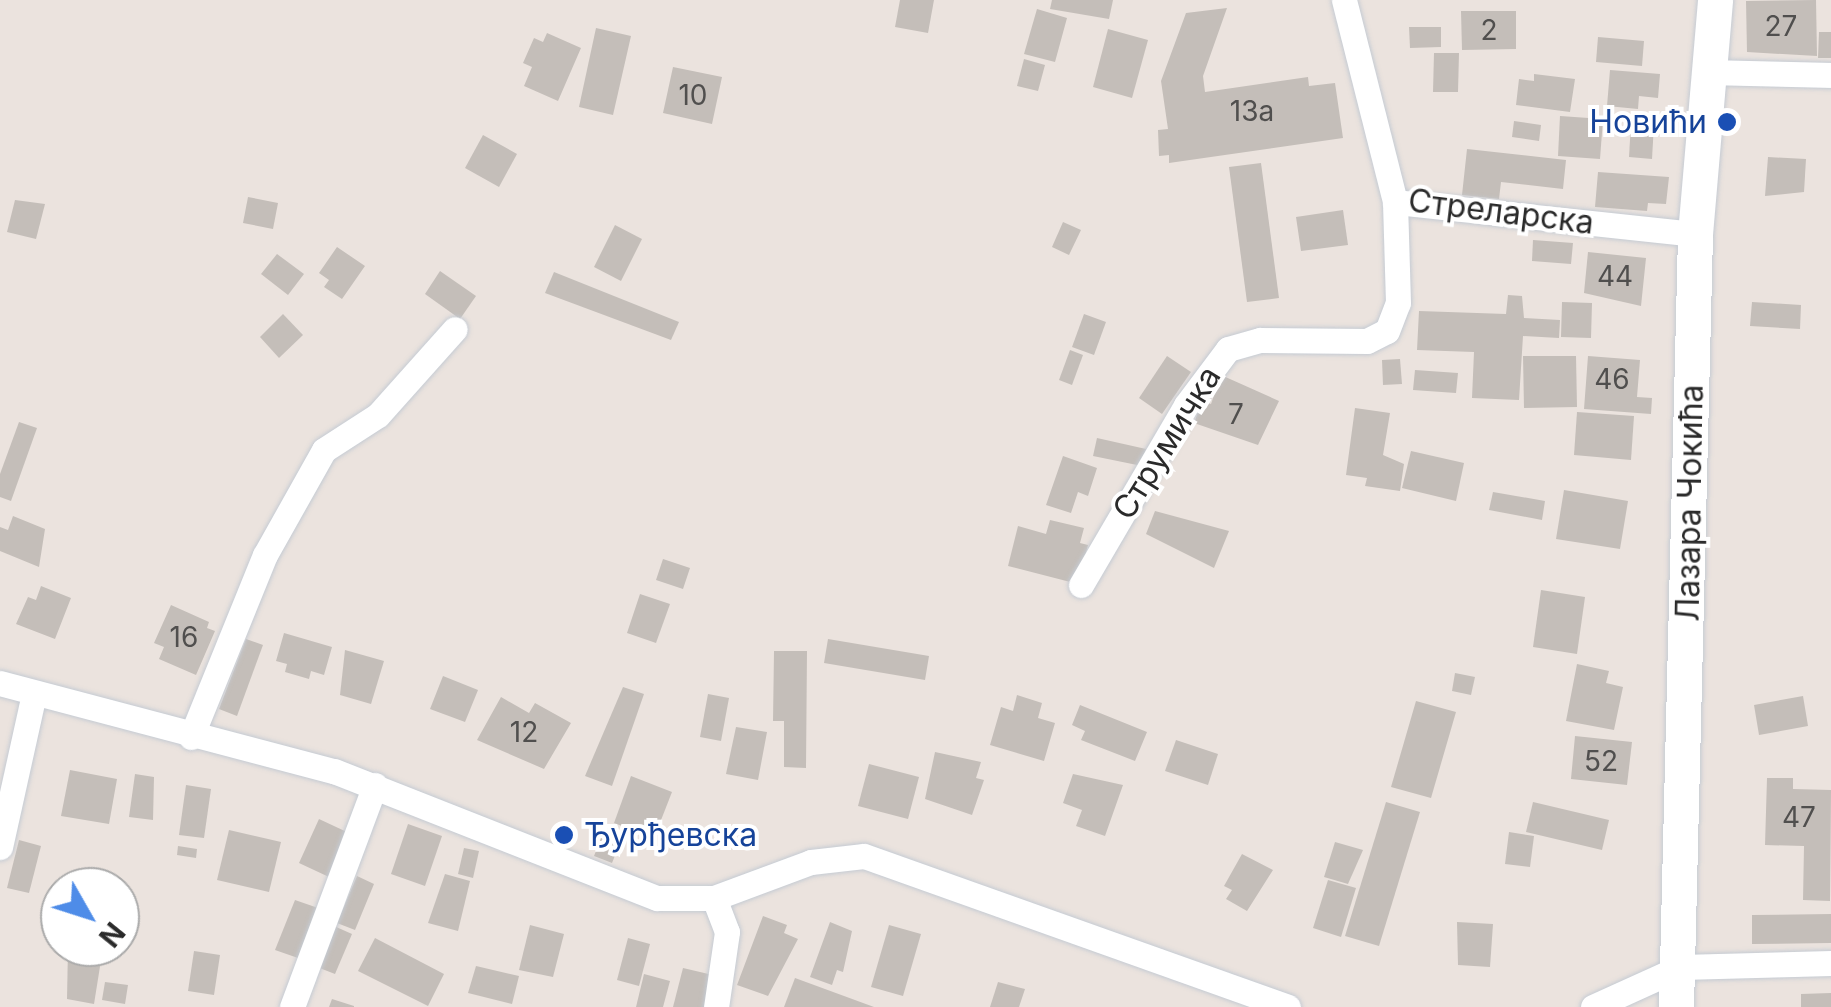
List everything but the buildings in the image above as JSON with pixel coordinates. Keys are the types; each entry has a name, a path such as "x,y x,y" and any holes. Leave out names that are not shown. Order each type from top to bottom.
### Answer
{"street":[{"name":"Стреларска","path":"1344,0 1394,202 1694,234"},
{"name":"Лазара Чокића","path":"1676,1007 1681,967 1694,234 1715,0"},
{"path":"1710,72 1831,75"},
{"name":"Струмичка","path":"1081,585 1186,405 1228,349 1260,340 1367,340 1387,331 1398,303 1394,202"},
{"path":"190,737 265,555 324,450 378,415 455,329"},
{"path":"0,683 375,785 636,892 714,898 812,862 864,856 1288,1007"},
{"path":"0,848 34,694"},
{"path":"292,1007 375,785"},
{"path":"714,898 727,932 716,1007"},
{"path":"1593,1007 1681,967 1831,963"}],"place":[{"name":"Новићи","path":"1727,122"},
{"name":"Ђурђевска","path":"564,835"}]}
